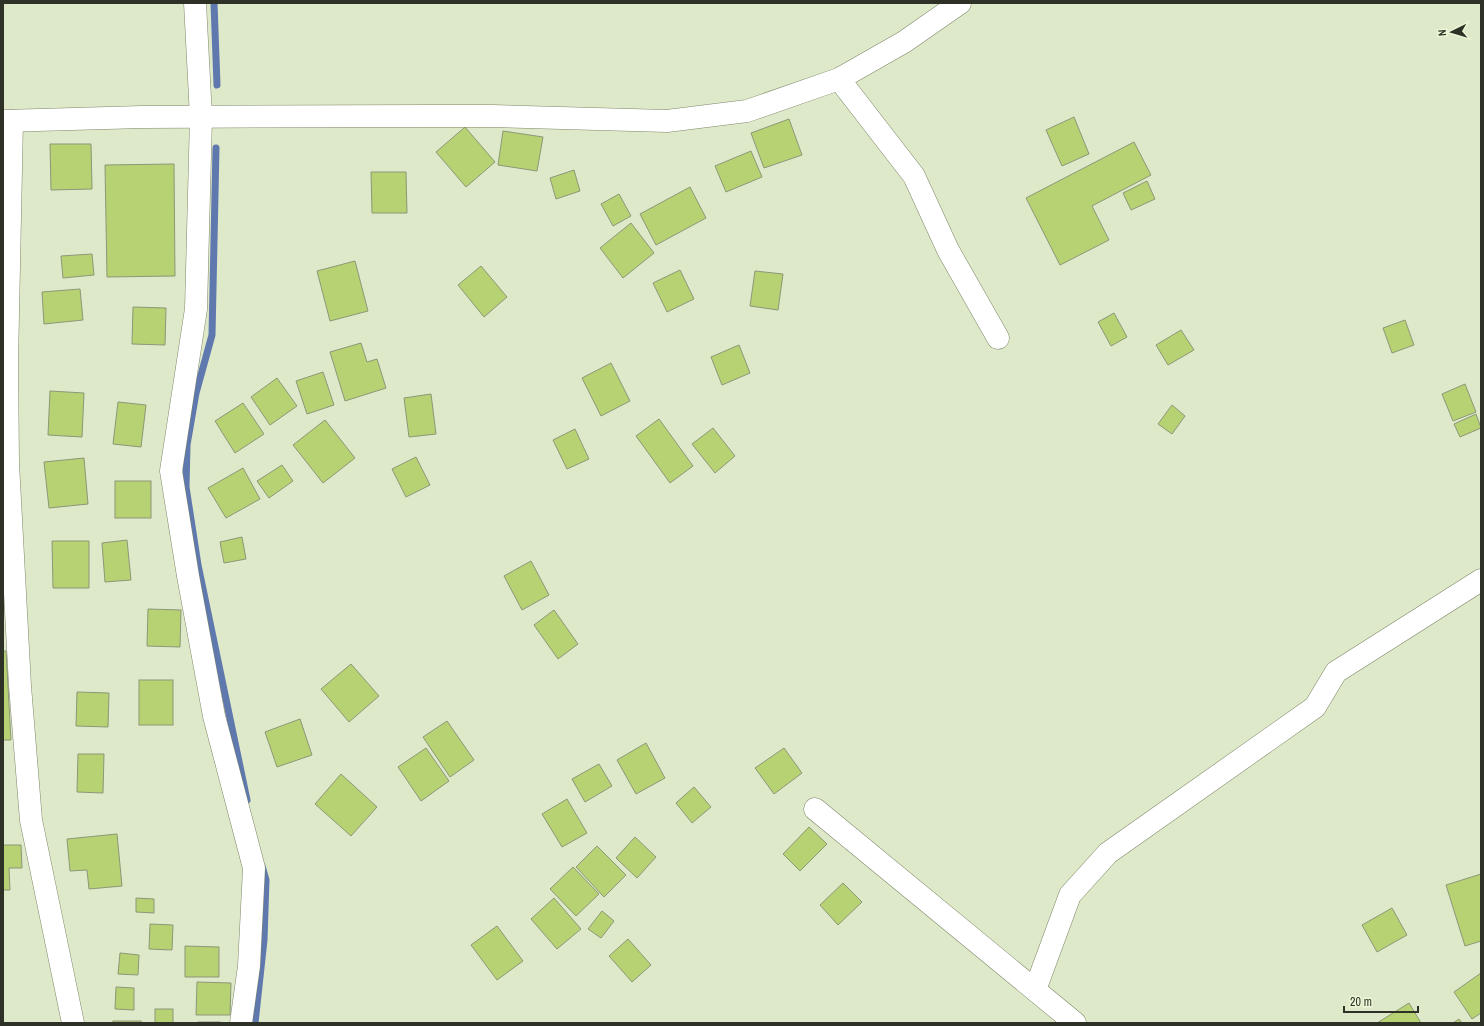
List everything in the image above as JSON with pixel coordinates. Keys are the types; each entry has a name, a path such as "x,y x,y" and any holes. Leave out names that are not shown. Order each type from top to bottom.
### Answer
{"street":[{"path":"194,3 201,117 196,309 171,471 188,576 214,716 254,868 249,966 241,1023"},
{"path":"74,1023 31,820 20,686 8,463 7,121 201,117 484,116 667,121 747,111 839,79 904,42 960,3"},
{"path":"839,79 914,176 948,250 998,338"},
{"path":"1035,990 1070,894 1108,853 1315,707 1336,672 1481,580"},
{"path":"815,809 1075,1023"}],"building":[{"path":"1074,117 1089,154 1062,166 1046,130"},
{"path":"789,119 802,155 764,168 751,133"},
{"path":"465,127 495,162 466,187 436,152"},
{"path":"503,131 543,137 537,171 498,165"},
{"path":"1134,142 1151,175 1092,206 1109,240 1060,265 1026,198"},
{"path":"50,144 91,144 92,189 51,190"},
{"path":"751,151 762,177 726,192 715,166"},
{"path":"174,164 175,276 107,277 105,165"},
{"path":"574,170 580,191 556,199 550,178"},
{"path":"371,172 406,172 407,213 372,213"},
{"path":"1147,181 1155,199 1131,210 1123,193"},
{"path":"690,187 706,218 656,245 640,214"},
{"path":"619,194 631,216 613,226 601,204"},
{"path":"631,223 654,253 623,278 600,248"},
{"path":"92,254 94,275 63,278 61,256"},
{"path":"355,261 368,311 330,321 317,271"},
{"path":"481,266 507,297 484,317 458,285"},
{"path":"680,270 694,299 667,312 653,283"},
{"path":"755,271 783,274 778,310 750,306"},
{"path":"80,289 83,320 44,324 42,292"},
{"path":"133,307 166,308 165,345 132,344"},
{"path":"1114,313 1127,337 1111,346 1098,322"},
{"path":"1405,320 1414,345 1392,353 1383,328"},
{"path":"1181,330 1194,350 1168,365 1156,345"},
{"path":"361,343 367,362 377,359 386,388 345,401 330,352"},
{"path":"739,345 750,373 722,385 711,357"},
{"path":"611,363 630,401 601,416 582,378"},
{"path":"323,372 334,405 307,414 296,381"},
{"path":"277,378 297,406 270,425 251,397"},
{"path":"1465,384 1476,412 1453,421 1442,394"},
{"path":"50,391 84,393 82,437 48,435"},
{"path":"431,394 436,434 409,437 404,398"},
{"path":"118,402 146,405 141,447 113,444"},
{"path":"243,403 264,434 235,453 215,421"},
{"path":"1172,405 1185,416 1172,434 1158,424"},
{"path":"1476,414 1481,428 1460,437 1454,424"},
{"path":"659,419 693,466 670,483 636,436"},
{"path":"325,420 355,458 323,483 293,445"},
{"path":"713,428 735,456 715,473 692,444"},
{"path":"575,429 589,459 567,469 553,440"},
{"path":"416,457 430,485 406,497 392,469"},
{"path":"84,458 88,504 49,508 44,462"},
{"path":"282,465 293,481 269,498 257,481"},
{"path":"243,468 260,499 226,518 208,488"},
{"path":"115,481 151,481 151,518 115,518"},
{"path":"242,537 246,559 224,563 220,542"},
{"path":"127,540 131,580 105,582 102,543"},
{"path":"52,541 89,541 89,588 53,588"},
{"path":"531,561 549,595 522,610 504,576"},
{"path":"148,609 181,610 180,647 147,646"},
{"path":"554,610 578,644 558,659 534,625"},
{"path":"3,651 6,651 11,740 3,740"},
{"path":"351,664 379,696 349,722 321,689"},
{"path":"139,680 173,680 173,725 139,725"},
{"path":"77,692 109,693 108,727 76,726"},
{"path":"300,719 312,755 277,767 265,732"},
{"path":"447,721 474,760 450,777 423,737"},
{"path":"646,743 665,778 636,794 617,760"},
{"path":"426,748 449,781 421,801 398,767"},
{"path":"784,748 802,773 774,794 755,768"},
{"path":"78,754 104,754 103,793 77,792"},
{"path":"599,764 612,786 585,802 572,779"},
{"path":"341,774 377,807 351,836 315,804"},
{"path":"694,787 711,807 692,823 676,803"},
{"path":"567,799 587,833 562,847 542,814"},
{"path":"809,827 827,844 800,871 783,854"},
{"path":"117,834 122,886 89,889 87,870 70,871 67,839"},
{"path":"635,837 656,857 637,878 616,858"},
{"path":"3,845 21,845 22,868 9,868 10,890 3,890"},
{"path":"597,846 626,875 604,897 576,867"},
{"path":"573,867 599,894 576,916 550,889"},
{"path":"1481,874 1481,941 1465,946 1446,885"},
{"path":"843,883 862,902 838,925 820,905"},
{"path":"136,898 154,899 154,913 136,912"},
{"path":"554,898 581,929 557,949 531,919"},
{"path":"1392,908 1407,935 1377,952 1362,925"},
{"path":"602,911 614,921 601,938 588,929"},
{"path":"150,924 173,925 172,950 149,949"},
{"path":"497,926 523,961 497,980 471,945"},
{"path":"628,939 651,965 632,982 609,956"},
{"path":"185,946 219,947 219,977 185,977"},
{"path":"120,953 139,955 138,975 118,974"},
{"path":"1481,973 1481,1013 1472,1019 1454,992"},
{"path":"197,982 231,983 230,1015 196,1015"},
{"path":"116,987 134,988 134,1010 115,1009"},
{"path":"1409,1003 1421,1023 1377,1023"},
{"path":"155,1009 173,1009 173,1023 155,1023"},
{"path":"1459,1019 1462,1023 1453,1023"},
{"path":"113,1021 141,1021 141,1023 113,1023"},
{"path":"220,1022 220,1023 198,1023"}],"waterway":[{"path":"214,3 217,85"},
{"path":"216,148 212,335 196,393 187,445 186,487 198,565 247,800"},
{"path":"255,1023 264,940 266,880 262,866"}]}
